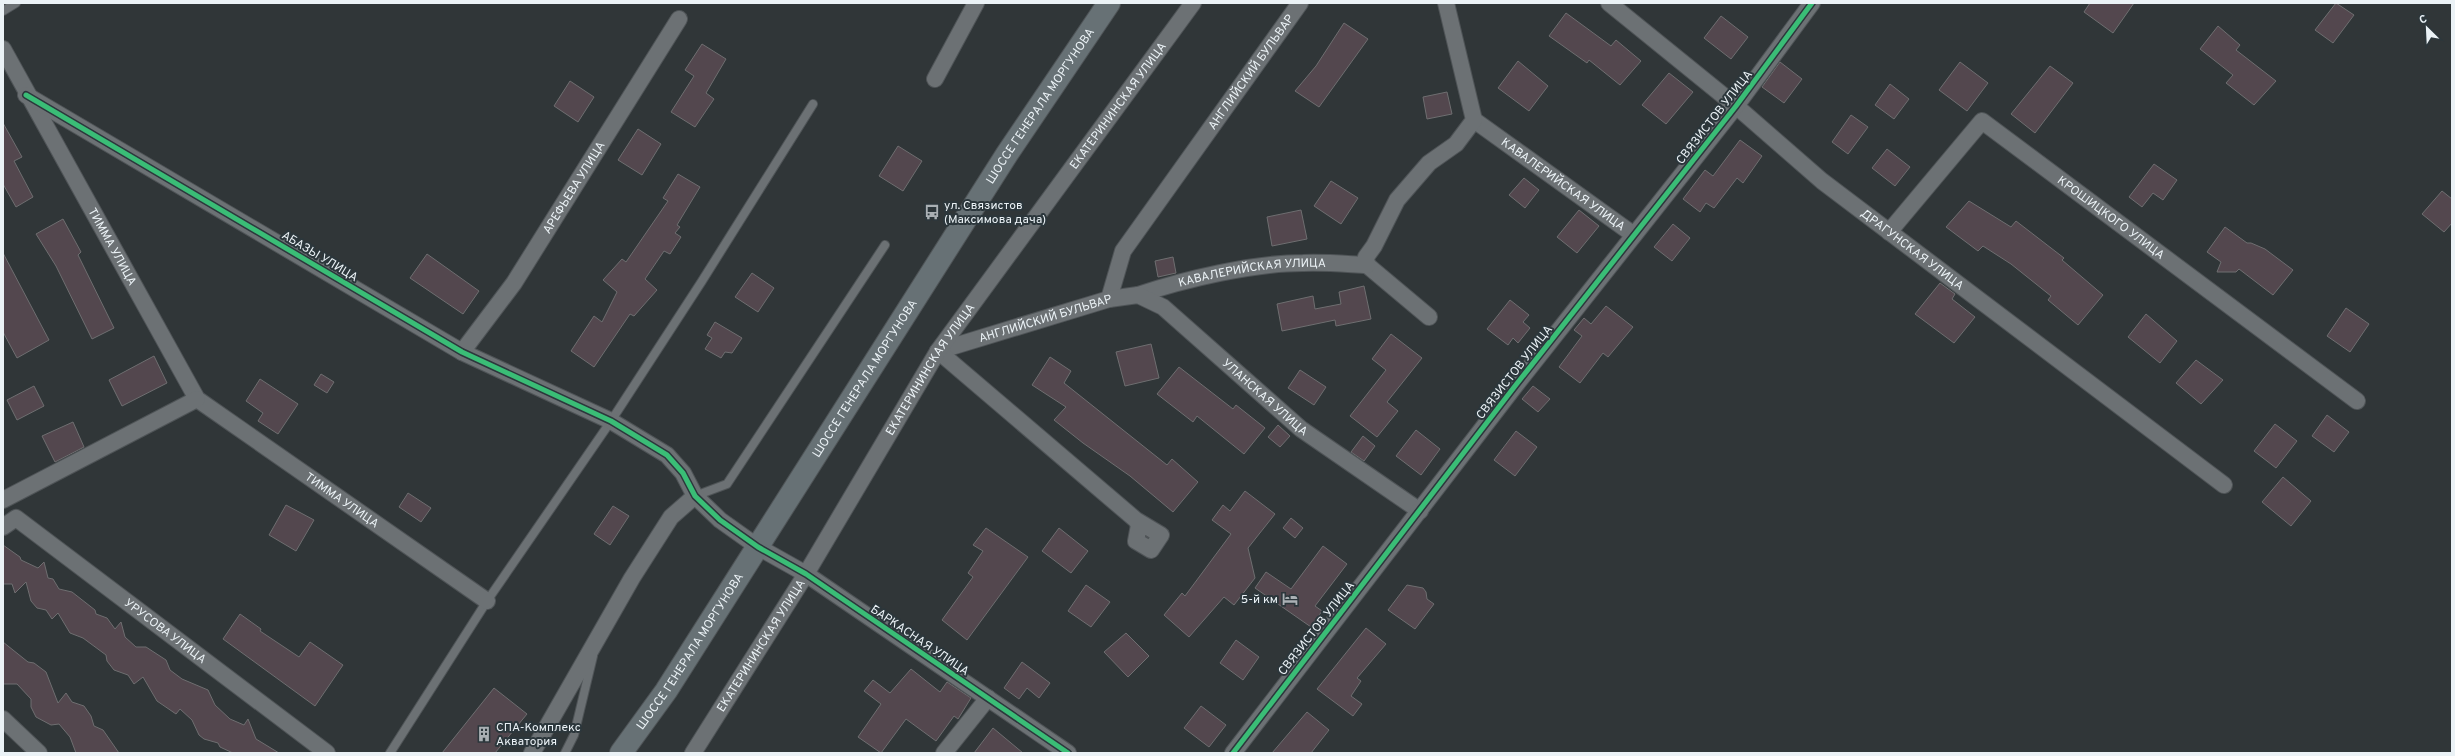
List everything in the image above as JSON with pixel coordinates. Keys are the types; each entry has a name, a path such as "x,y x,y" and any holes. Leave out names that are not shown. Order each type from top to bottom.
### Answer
{"main road":[{"name":"ШОССЕ ГЕНЕРАЛА МОРГУНОВА","path":"621,753 666,691 1007,154 1109,3"}],"street":[{"path":"935,78 976,3"},
{"name":"ЕКАТЕРИНИНСКАЯ УЛИЦА","path":"694,753 806,574 938,351 1193,3"},
{"name":"АНГЛИЙСКИЙ БУЛЬВАР","path":"938,351 1109,299 1123,251 1300,3"},
{"path":"1429,317 1367,265 1366,257 1374,246 1397,200 1429,163 1456,144 1474,120 1446,3"},
{"name":"ДРАГУНСКАЯ УЛИЦА","path":"1609,3 1736,106 1822,182 2224,485"},
{"name":"СВЯЗИСТОВ УЛИЦА","path":"1233,753 1634,235 1736,106 1812,3"},
{"name":"АРЕФЬЕВА УЛИЦА","path":"462,352 514,282 679,19"},
{"name":"ТИММА УЛИЦА","path":"3,49 26,94 197,399 487,602"},
{"name":"АБАЗЫ УЛИЦА","path":"26,94 462,352 611,421 667,455 683,473 695,496"},
{"name":"КАВАЛЕРИЙСКАЯ УЛИЦА","path":"1474,120 1634,235"},
{"name":"КРОШИЦКОГО УЛИЦА","path":"1889,232 1982,121 2356,401"},
{"name":"КАВАЛЕРИЙСКАЯ УЛИЦА","path":"1138,296 1168,285 1276,264 1302,263 1367,265"},
{"name":"УЛАНСКАЯ УЛИЦА","path":"1109,299 1138,296 1163,307 1301,429 1420,511"},
{"path":"938,351 1136,520"},
{"path":"3,500 197,399"},
{"path":"532,753 598,634 671,517 695,496"},
{"name":"БАРКАСНАЯ УЛИЦА","path":"695,496 720,520 758,547 806,574 1068,753"},
{"name":"УРУСОВА УЛИЦА","path":"3,527 16,518 327,753"},
{"path":"944,753 988,698"},
{"path":"3,719 39,753"}],"lane":[{"path":"3,11 16,3"},
{"path":"390,753 487,602 611,421 813,104"},
{"path":"695,496 727,484 885,245"},
{"path":"565,753 574,735 598,634"}],"building":[{"path":"2090,3 2134,3 2113,33 2084,12"},
{"path":"2336,3 2354,15 2333,43 2315,30"},
{"path":"1566,13 1611,46 1616,40 1641,61 1620,85 1589,60 1587,63 1549,36"},
{"path":"1721,16 1748,37 1731,59 1704,38"},
{"path":"1344,23 1368,39 1319,107 1295,91 1316,66"},
{"path":"2218,26 2240,45 2236,50 2276,81 2254,105 2226,83 2233,75 2200,49"},
{"path":"702,44 726,59 706,93 714,99 695,127 671,112 694,76 685,70"},
{"path":"1518,61 1548,86 1529,111 1498,88"},
{"path":"1780,62 1802,79 1784,103 1762,87"},
{"path":"1960,62 1988,83 1967,111 1939,90"},
{"path":"2050,66 2073,83 2035,133 2011,114"},
{"path":"1669,73 1693,92 1666,124 1642,105"},
{"path":"570,81 594,97 578,122 554,106"},
{"path":"1890,84 1909,99 1894,119 1875,105"},
{"path":"1447,92 1452,114 1427,119 1423,97"},
{"path":"1851,115 1868,127 1848,154 1832,142"},
{"path":"3,123 22,157 14,161 33,197 16,207 3,184"},
{"path":"638,129 661,144 642,175 618,160"},
{"path":"1740,140 1762,156 1743,183 1737,178 1714,208 1706,203 1700,212 1683,199 1705,170 1713,176"},
{"path":"898,146 922,161 903,191 879,176"},
{"path":"1887,149 1910,167 1895,186 1872,168"},
{"path":"2154,164 2177,180 2163,200 2153,193 2142,207 2129,197"},
{"path":"678,174 700,187 677,225 680,227 675,233 681,237 670,254 664,251 645,279 657,290 634,316 630,314 594,367 571,351 594,316 602,322 617,292 603,280 622,259 626,262 668,201 663,198"},
{"path":"1524,178 1539,190 1525,208 1509,195"},
{"path":"1331,181 1358,198 1341,224 1314,206"},
{"path":"2442,191 2452,199 2452,223 2444,232 2422,214"},
{"path":"1969,201 2011,227 2016,221 2064,258 2062,260 2103,295 2078,325 2048,300 2051,296 2011,264 1983,246 1978,251 1946,227"},
{"path":"1301,210 1307,239 1272,246 1267,217"},
{"path":"1579,210 1599,226 1577,253 1557,237"},
{"path":"63,219 81,252 78,255 114,328 92,339 56,266 36,234"},
{"path":"1673,224 1690,238 1672,261 1654,247"},
{"path":"2225,227 2247,243 2251,243 2265,249 2293,270 2273,295 2239,269 2236,272 2217,272 2221,262 2207,252"},
{"path":"3,253 49,340 17,358 3,332"},
{"path":"427,254 479,291 463,314 410,278"},
{"path":"1173,257 1176,273 1158,277 1155,261"},
{"path":"752,273 774,288 758,312 735,297"},
{"path":"1940,283 1955,294 1952,299 1975,317 1954,343 1915,314"},
{"path":"1364,286 1371,319 1336,326 1335,320 1282,331 1277,304 1313,296 1315,309 1341,304 1339,292"},
{"path":"1510,300 1529,315 1523,322 1530,328 1518,343 1513,338 1508,345 1487,329"},
{"path":"1606,306 1633,327 1608,357 1603,353 1580,383 1559,367 1582,336 1574,330 1584,318 1591,324"},
{"path":"2346,308 2369,324 2350,352 2327,336"},
{"path":"2146,314 2177,341 2160,363 2128,337"},
{"path":"715,322 742,338 732,353 725,352 721,358 705,349 712,338 707,335"},
{"path":"1391,334 1422,358 1387,402 1398,411 1377,437 1350,416 1386,370 1372,359"},
{"path":"1151,344 1159,378 1125,386 1116,352"},
{"path":"154,356 167,383 122,406 109,380"},
{"path":"1050,357 1071,371 1064,383 1167,465 1172,459 1198,482 1173,512 1130,476 1083,443 1054,420 1066,407 1032,385"},
{"path":"2196,360 2223,380 2201,404 2176,383"},
{"path":"1179,367 1233,409 1236,405 1265,428 1244,454 1197,416 1193,422 1157,394"},
{"path":"1300,370 1326,387 1314,405 1288,388"},
{"path":"321,374 334,382 327,393 314,385"},
{"path":"260,379 298,404 278,434 258,421 263,413 246,401"},
{"path":"34,386 44,406 17,420 7,400"},
{"path":"1533,386 1550,399 1538,412 1522,399"},
{"path":"2327,415 2349,432 2334,452 2312,436"},
{"path":"73,422 84,447 55,462 42,436"},
{"path":"2275,424 2297,441 2276,468 2254,451"},
{"path":"1278,425 1290,436 1280,447 1268,437"},
{"path":"1416,430 1440,449 1421,475 1396,456"},
{"path":"1516,431 1537,447 1515,476 1494,460"},
{"path":"1363,436 1375,446 1364,461 1351,452"},
{"path":"2283,477 2311,501 2291,526 2262,502"},
{"path":"1245,491 1275,514 1248,548 1255,578 1234,605 1224,597 1189,637 1164,615 1182,593 1185,596 1231,534 1212,520 1223,505 1230,511"},
{"path":"408,493 431,508 421,522 399,507"},
{"path":"286,505 314,520 296,551 269,535"},
{"path":"613,506 629,516 610,545 594,534"},
{"path":"1291,518 1303,528 1295,538 1283,528"},
{"path":"986,528 1028,557 967,640 942,620 973,577 968,573 983,551 973,545"},
{"path":"1059,528 1088,551 1071,573 1042,551"},
{"path":"3,545 20,557 21,560 38,568 44,562 48,578 53,579 59,589 72,592 95,610 96,614 107,618 115,629 121,622 125,637 136,647 146,647 166,660 170,670 182,679 208,690 215,705 230,719 244,725 248,719 256,739 279,753 233,753 220,747 218,743 204,739 199,735 192,720 180,709 176,714 157,701 143,677 134,684 128,675 114,670 107,661 106,655 83,638 70,633 58,613 52,619 46,610 37,608 31,601 26,582 15,593 12,584 3,584"},
{"path":"1323,546 1347,564 1315,606 1322,611 1311,627 1255,588 1266,572 1291,589"},
{"path":"1086,585 1110,602 1091,627 1068,611"},
{"path":"1407,585 1423,588 1426,592 1427,599 1434,604 1415,629 1388,610"},
{"path":"240,614 261,629 260,631 299,657 310,642 343,665 315,706 223,639"},
{"path":"1366,628 1386,644 1357,678 1361,681 1351,696 1362,704 1353,716 1317,689"},
{"path":"1126,633 1149,656 1128,677 1104,652"},
{"path":"1236,640 1259,657 1243,680 1220,663"},
{"path":"3,642 28,662 34,663 46,672 58,703 66,693 72,702 84,706 91,716 94,726 103,730 119,753 76,753 70,737 59,724 51,725 36,717 31,707 31,699 17,684 3,684"},
{"path":"1022,662 1050,683 1039,698 1027,688 1019,699 1004,688"},
{"path":"911,669 940,692 947,682 971,698 958,719 954,716 936,741 906,719 881,753 858,737 881,704 864,691 873,680 890,693"},
{"name":"СПА-Комплекс Акватория","path":"494,688 527,714 495,753 442,753"},
{"path":"1201,706 1226,725 1209,747 1184,728"},
{"path":"1307,712 1329,730 1311,753 1272,753"},
{"path":"993,728 1023,753 974,753"}],"cycle path":[{"path":"1233,753 1515,386 1736,106 1812,3"},
{"path":"26,95 462,352 611,421 667,455 683,473 695,496 720,520 758,547 806,574 1068,753"}],"place":[{"name":"ул. Связистов (Максимова дача)","path":"932,212"},
{"name":"5-й км","path":"1290,599"},
{"name":"СПА-Комплекс Акватория","path":"484,734"}]}
